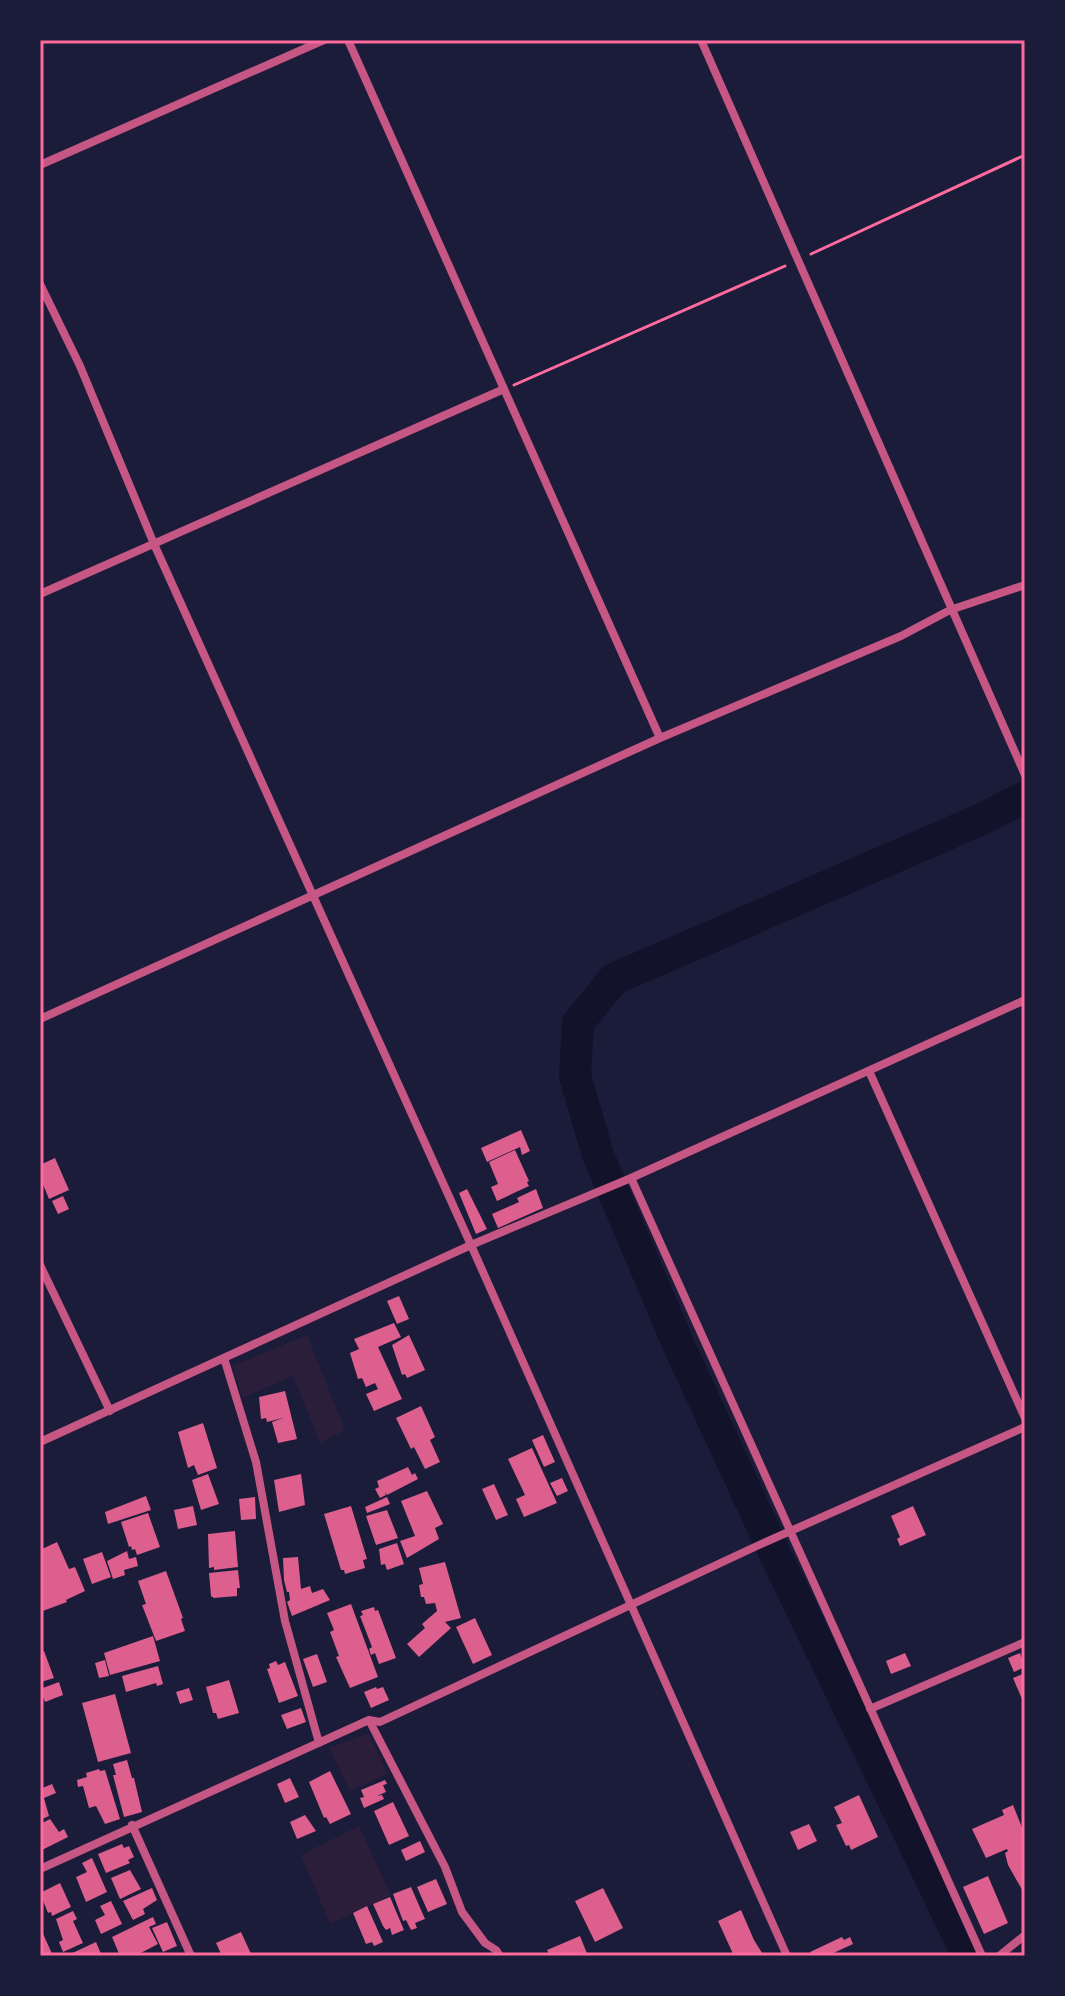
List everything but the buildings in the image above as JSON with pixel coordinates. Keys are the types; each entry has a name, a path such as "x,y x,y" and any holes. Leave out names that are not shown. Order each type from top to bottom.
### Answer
{"street":[{"path":"40,165 324,40"},
{"path":"348,40 660,738"},
{"path":"701,40 1025,775"},
{"path":"40,284 80,366 154,544 471,1245 787,1956"},
{"path":"40,594 504,389"},
{"path":"40,1019 660,738 901,636 950,610 1025,585"},
{"path":"40,1442 471,1245 627,1180 1025,1000"},
{"path":"869,1071 1025,1418"},
{"path":"627,1180 982,1956"},
{"path":"40,1265 110,1411"},
{"path":"224,1358 256,1462 277,1586 319,1743"},
{"path":"40,1869 369,1720 380,1722 759,1545 1025,1427"},
{"path":"870,1709 1025,1642"},
{"path":"369,1720 445,1867 462,1912 485,1943 500,1956"},
{"path":"132,1825 191,1956"},
{"path":"999,1956 1025,1935"}],"path":[{"path":"504,389 798,260 1025,155"}],"shaded area":[{"path":"307,1335 345,1430 320,1443 293,1376 243,1398 232,1366"},
{"path":"369,1733 387,1774 350,1791 329,1748"},
{"path":"359,1826 391,1895 330,1924 301,1855"}],"waterway":[{"path":"968,1956 679,1346 598,1155 575,1076 578,1023 614,979 982,819 1025,797"}]}
